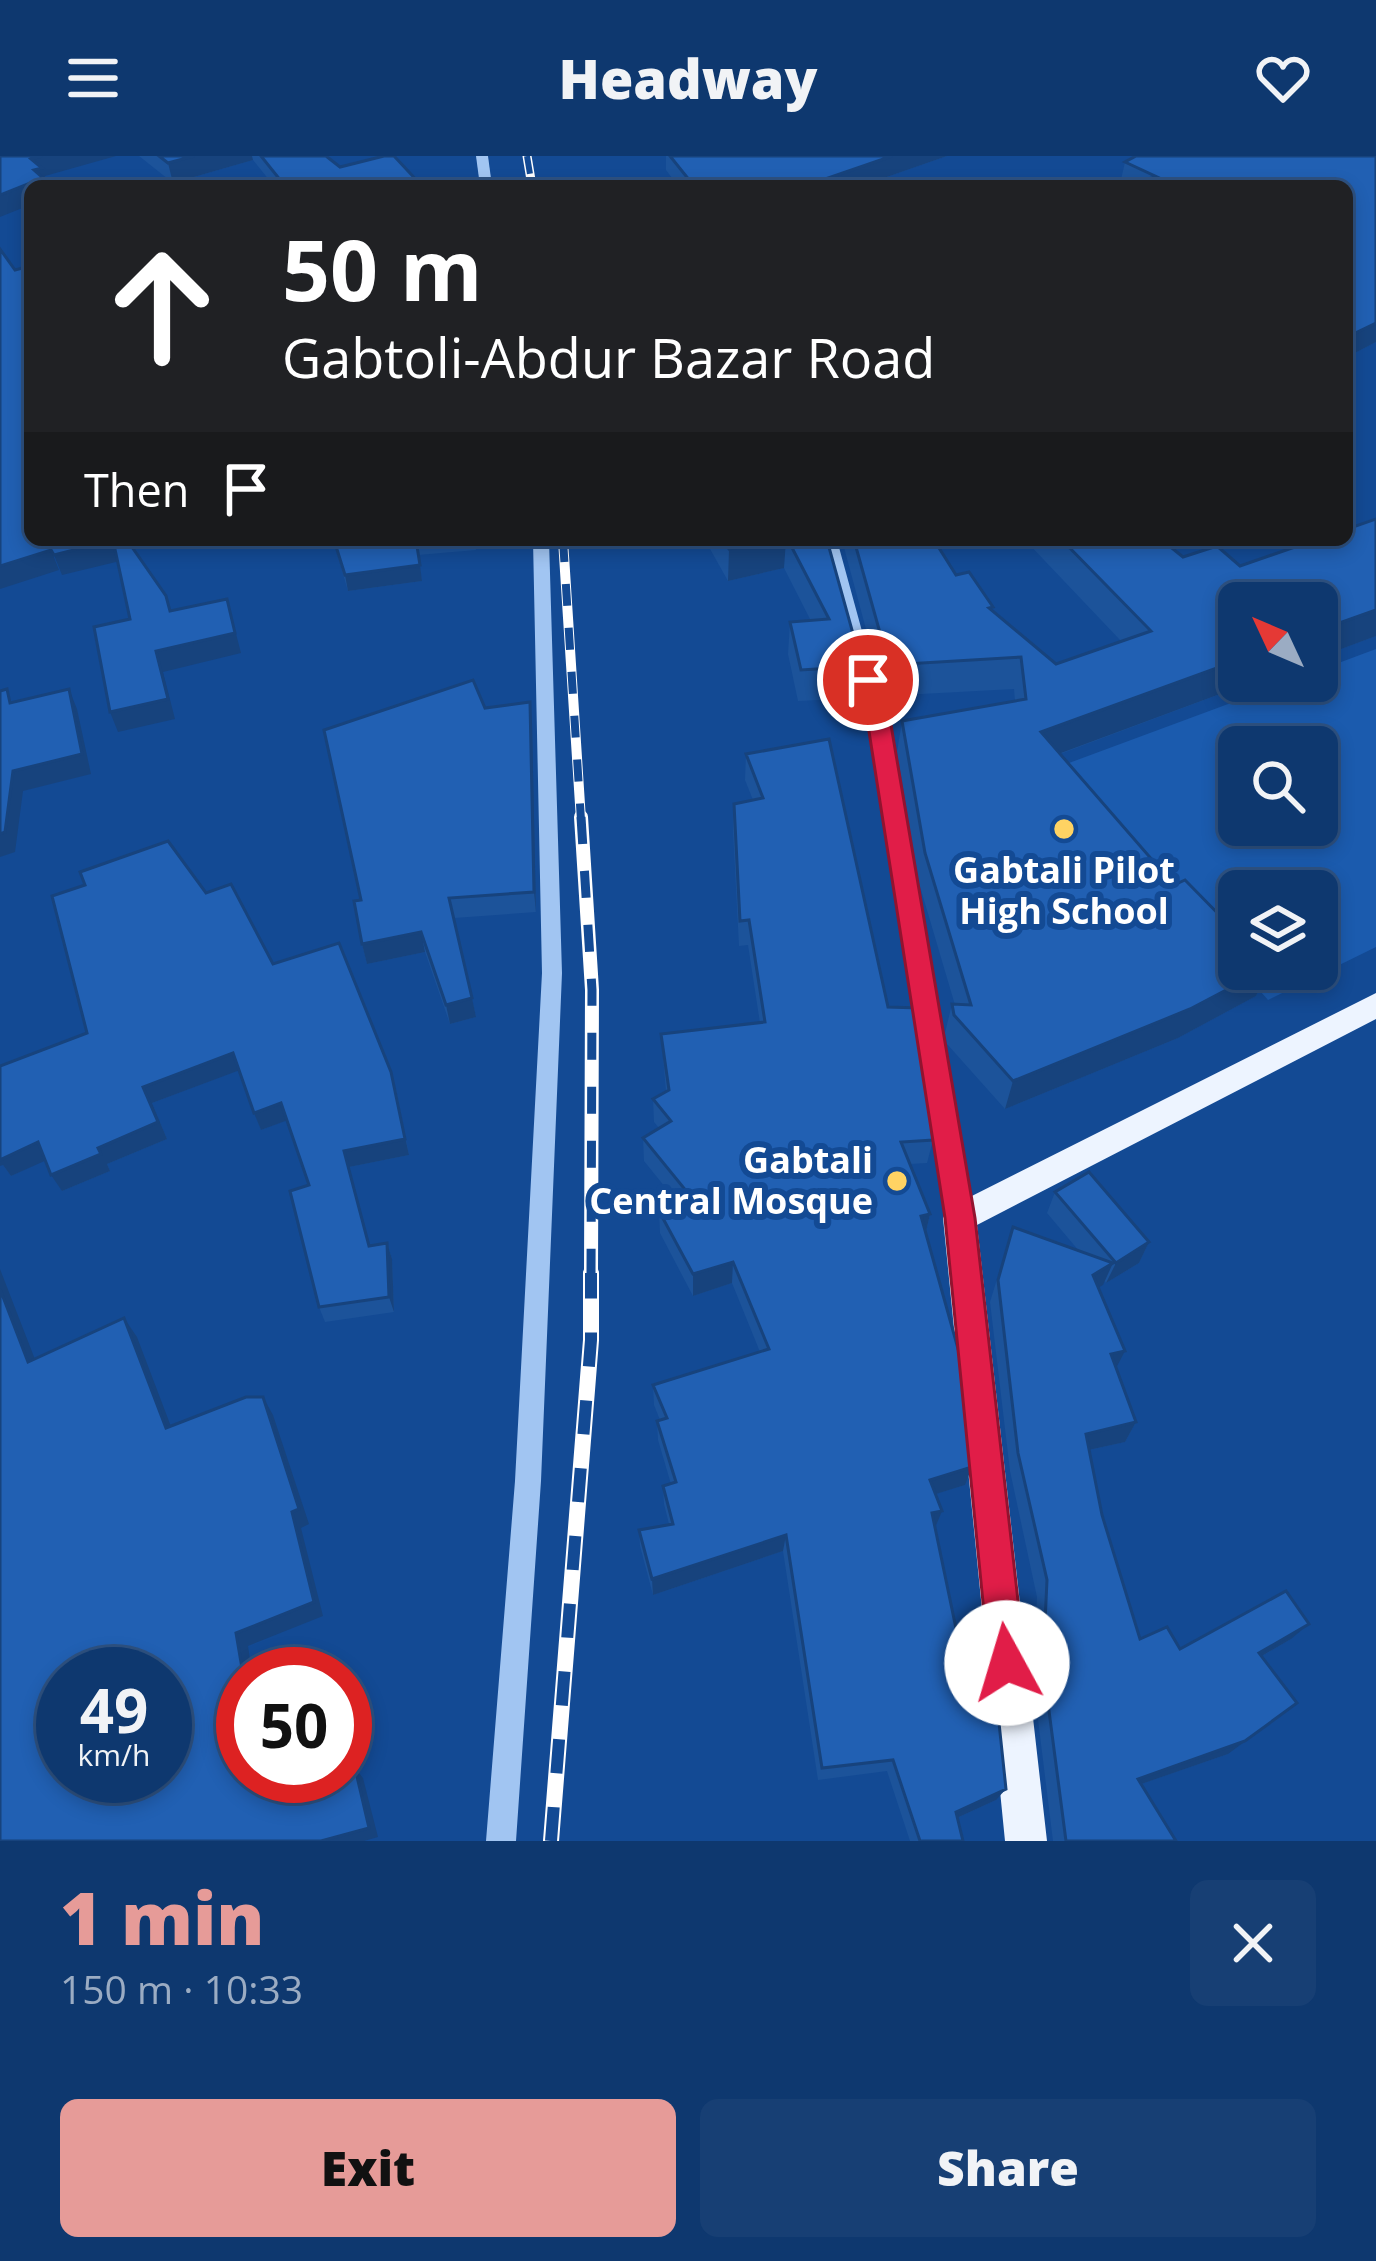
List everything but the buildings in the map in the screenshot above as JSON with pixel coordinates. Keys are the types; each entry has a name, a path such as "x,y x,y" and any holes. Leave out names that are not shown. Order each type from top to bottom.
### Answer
{"main road":[{"path":"1026,1841 960,1218 1376,1005"}],"street":[{"path":"501,1841 529,1481 551,973 541,546"},
{"path":"832,546 880,725 960,1218"}],"shaded area":[{"path":"1376,649 1376,947 1338,966 1338,870 1218,870 1218,941 1069,763 1233,702 1338,702 1338,663"},
{"path":"1259,990 1288,990 1268,1000"}],"railway":[{"path":"527,156 531,180"},
{"path":"563,546 581,820"},
{"path":"581,817 592,990 591,1276"},
{"path":"551,1841 591,1340 591,1276"}],"place":[{"name":"Gabtali Pilot High School","path":"1064,829"},
{"name":"Gabtali Central Mosque","path":"897,1181"}],"route":[{"path":"868,680 880,725 960,1218 1007,1663"}]}
